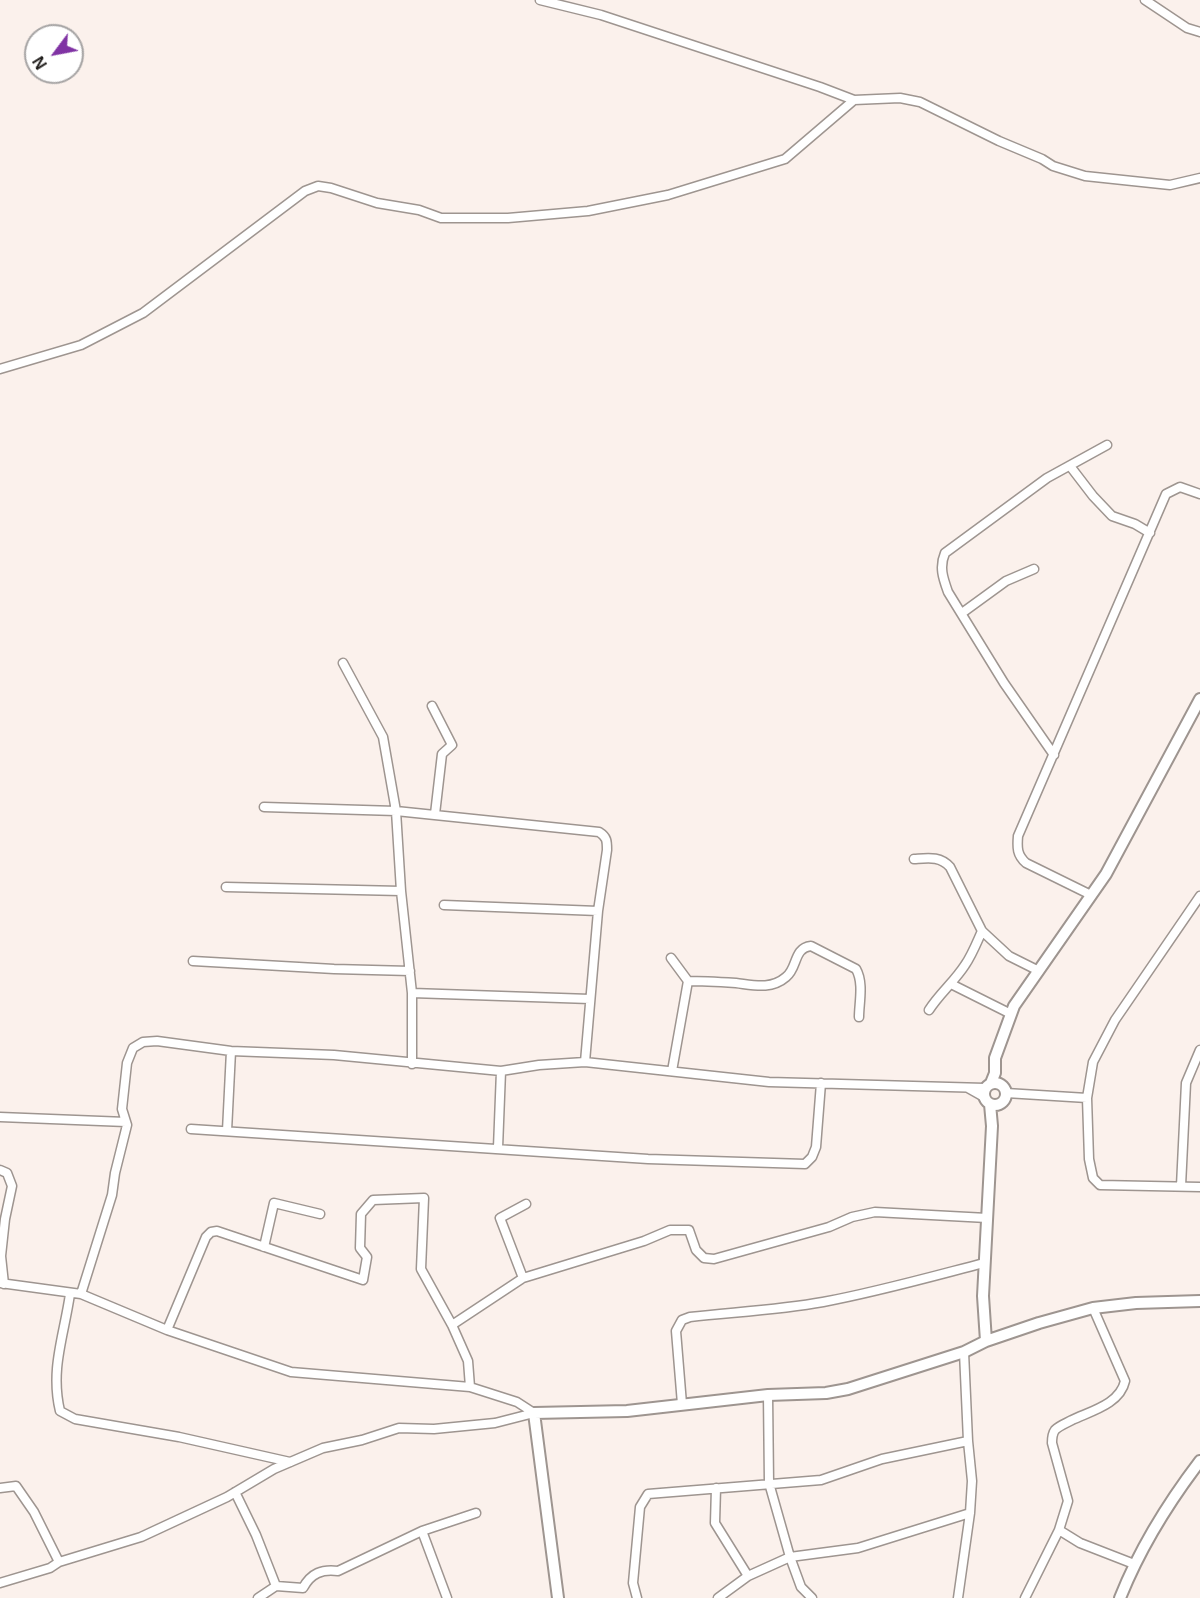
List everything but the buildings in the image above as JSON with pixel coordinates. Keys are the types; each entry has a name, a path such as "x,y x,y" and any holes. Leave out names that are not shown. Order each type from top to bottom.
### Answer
{"street":[{"path":"540,0 601,15 854,100 900,98 920,102 1053,166 1085,176 1170,185 1200,178"},
{"path":"1145,0 1187,28 1200,32"},
{"path":"0,369 81,345 143,313 305,191 318,186 377,203 419,210 441,218 508,218 588,211 668,195 784,159 854,100"},
{"path":"1054,755 1004,683 948,592 942,576 941,563 945,553 1047,478 1107,445"},
{"path":"1070,466 1112,516 1136,524 1149,533"},
{"path":"1091,895 1026,863 1018,854 1018,836 1166,494 1180,487 1200,494"},
{"path":"962,613 1006,581 1035,569"},
{"path":"343,663 383,737 396,811 401,891 412,993 412,1064"},
{"path":"986,1341 983,1296 984,1263 995,1058 1014,1006 1106,874 1197,715 1200,699"},
{"path":"432,706 452,745 442,753 435,814"},
{"path":"264,807 396,811 599,832 607,840 607,850 598,911 585,1062"},
{"path":"914,859 936,858 944,861 950,867 982,931 1009,956 1039,971"},
{"path":"226,887 401,891"},
{"path":"1200,896 1115,1020 1094,1062 1087,1098 1090,1171 1096,1182 1100,1185 1200,1187"},
{"path":"444,906 598,911"},
{"path":"929,1010 941,991 951,984 967,963 982,931"},
{"path":"688,981 738,983 753,986 773,984 786,978 792,971 799,951 811,946 856,969 860,986 859,1017"},
{"path":"670,958 688,981 672,1071"},
{"path":"193,961 410,971"},
{"path":"951,984 1011,1014"},
{"path":"412,993 590,999"},
{"path":"81,1294 112,1195 127,1125 122,1110 127,1063 133,1048 143,1042 157,1041 231,1051 334,1055 501,1071 539,1065 585,1062 769,1082 968,1088 1087,1098"},
{"path":"1181,1186 1186,1083 1200,1050"},
{"path":"227,1131 231,1051"},
{"path":"498,1148 501,1071"},
{"path":"191,1130 648,1159 805,1164 812,1157 816,1147 821,1083"},
{"path":"0,1118 126,1122"},
{"path":"0,1170 7,1173 12,1186 4,1219 0,1256 2,1284 81,1294 167,1330 291,1372 470,1387 517,1402 534,1413 558,1598"},
{"path":"167,1330 206,1237 211,1232 217,1231 363,1280 367,1257 360,1248 361,1214 374,1200 424,1198 421,1269 452,1325 468,1361 470,1387"},
{"path":"264,1247 274,1203 320,1214"},
{"path":"523,1278 500,1218 526,1203"},
{"path":"452,1325 523,1278 644,1241 670,1230 689,1230 696,1250 704,1258 714,1259 812,1233 852,1217 875,1212 987,1218"},
{"path":"682,1404 676,1331 682,1320 690,1317 773,1310 822,1302 984,1263"},
{"path":"70,1294 56,1362 55,1391 60,1411 75,1419 179,1437 290,1462"},
{"path":"0,1583 50,1568 59,1562 141,1538 290,1462 323,1448 362,1440 399,1428 434,1429 486,1424 534,1413 627,1411 768,1395 817,1394 848,1389 964,1352 986,1341 1039,1323 1092,1308 1136,1303 1200,1301"},
{"path":"1025,1598 1059,1530 1068,1501 1052,1443 1052,1435 1060,1426 1110,1403 1119,1395 1125,1381 1092,1308"},
{"path":"958,1598 970,1513 972,1480 964,1352"},
{"path":"768,1395 769,1483 801,1587 812,1598"},
{"path":"637,1598 633,1583 640,1507 648,1494 821,1480 882,1459 968,1441"},
{"path":"1120,1598 1134,1564 1177,1492 1200,1461"},
{"path":"0,1488 16,1486 34,1512 59,1562"},
{"path":"716,1488 715,1523 748,1576"},
{"path":"235,1492 256,1535 276,1586"},
{"path":"718,1598 748,1576 790,1557 858,1548 970,1513"},
{"path":"258,1598 276,1586 303,1588 309,1577 325,1570 338,1570 422,1531 476,1514"},
{"path":"1059,1530 1080,1543 1134,1564"},
{"path":"422,1531 447,1598"}]}
